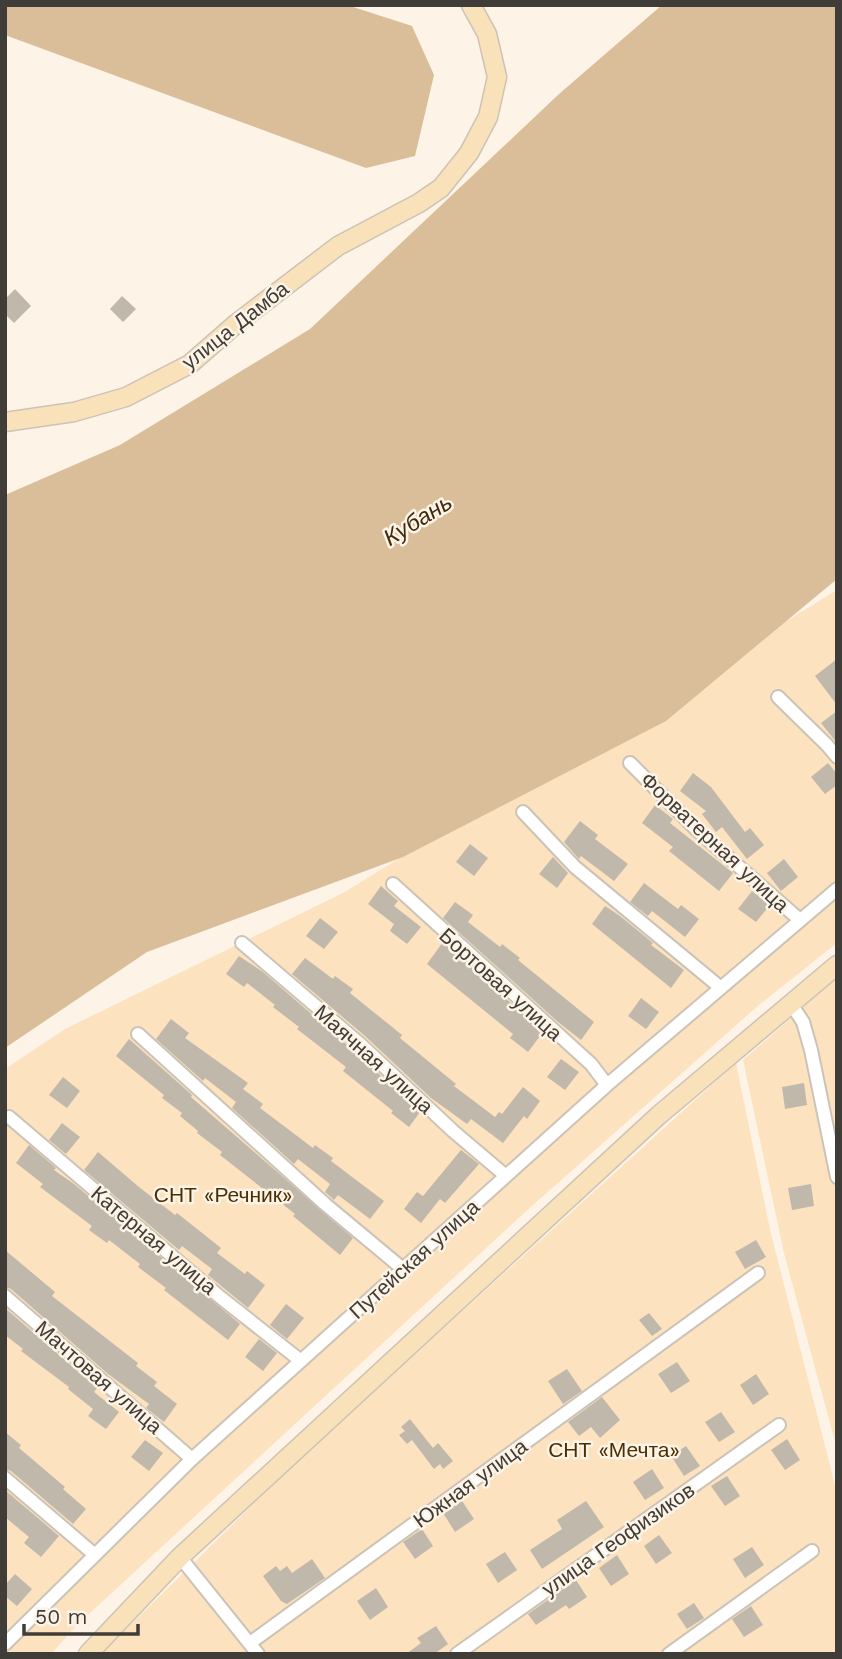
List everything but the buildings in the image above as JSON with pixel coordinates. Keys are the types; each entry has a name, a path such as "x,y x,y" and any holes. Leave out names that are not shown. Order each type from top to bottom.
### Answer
{"street":[{"name":"улица Дамба","path":"5,422 74,412 126,397 190,364 237,323 338,246 419,203 441,188 469,153 488,117 497,77 487,34 471,5"},
{"path":"778,698 837,757"},
{"name":"Форватерная улица","path":"630,764 697,830 800,920"},
{"path":"523,813 575,867 721,988"},
{"name":"Бортовая улица","path":"393,884 591,1064 607,1085"},
{"name":"Путейская улица","path":"5,1644 192,1459 607,1085 837,890"},
{"name":"Маячная улица","path":"242,943 359,1043 453,1131 506,1176"},
{"path":"88,1654 180,1557 659,1115 837,965"},
{"path":"791,1004 803,1023 811,1050 837,1177"},
{"path":"138,1034 325,1204 403,1269"},
{"name":"Катерная улица","path":"9,1117 220,1297 301,1361"},
{"name":"Южная улица","path":"254,1648 758,1273"},
{"name":"Мачтовая улица","path":"5,1296 192,1459"},
{"name":"улица Геофизиков","path":"457,1654 779,1425"},
{"path":"5,1478 95,1555"},
{"path":"669,1654 812,1551"},
{"path":"180,1557 254,1648"}],"green space":[{"name":"СНТ «Речник»","path":"837,590 837,943 760,1004 524,1213 78,1624 51,1654 5,1654 5,1069 65,1029 343,893"},
{"path":"837,978 837,1449 784,1253 743,1060"},
{"name":"СНТ «Мечта»","path":"736,1063 770,1230 837,1493 837,1654 101,1654 296,1462"}],"water":[{"path":"5,5 347,5 412,26 434,75 415,156 366,168 5,35"},
{"name":"Кубань","path":"662,5 837,5 837,579 666,721 403,857 147,952 5,1048 5,495 120,445 310,329 559,94"}]}
